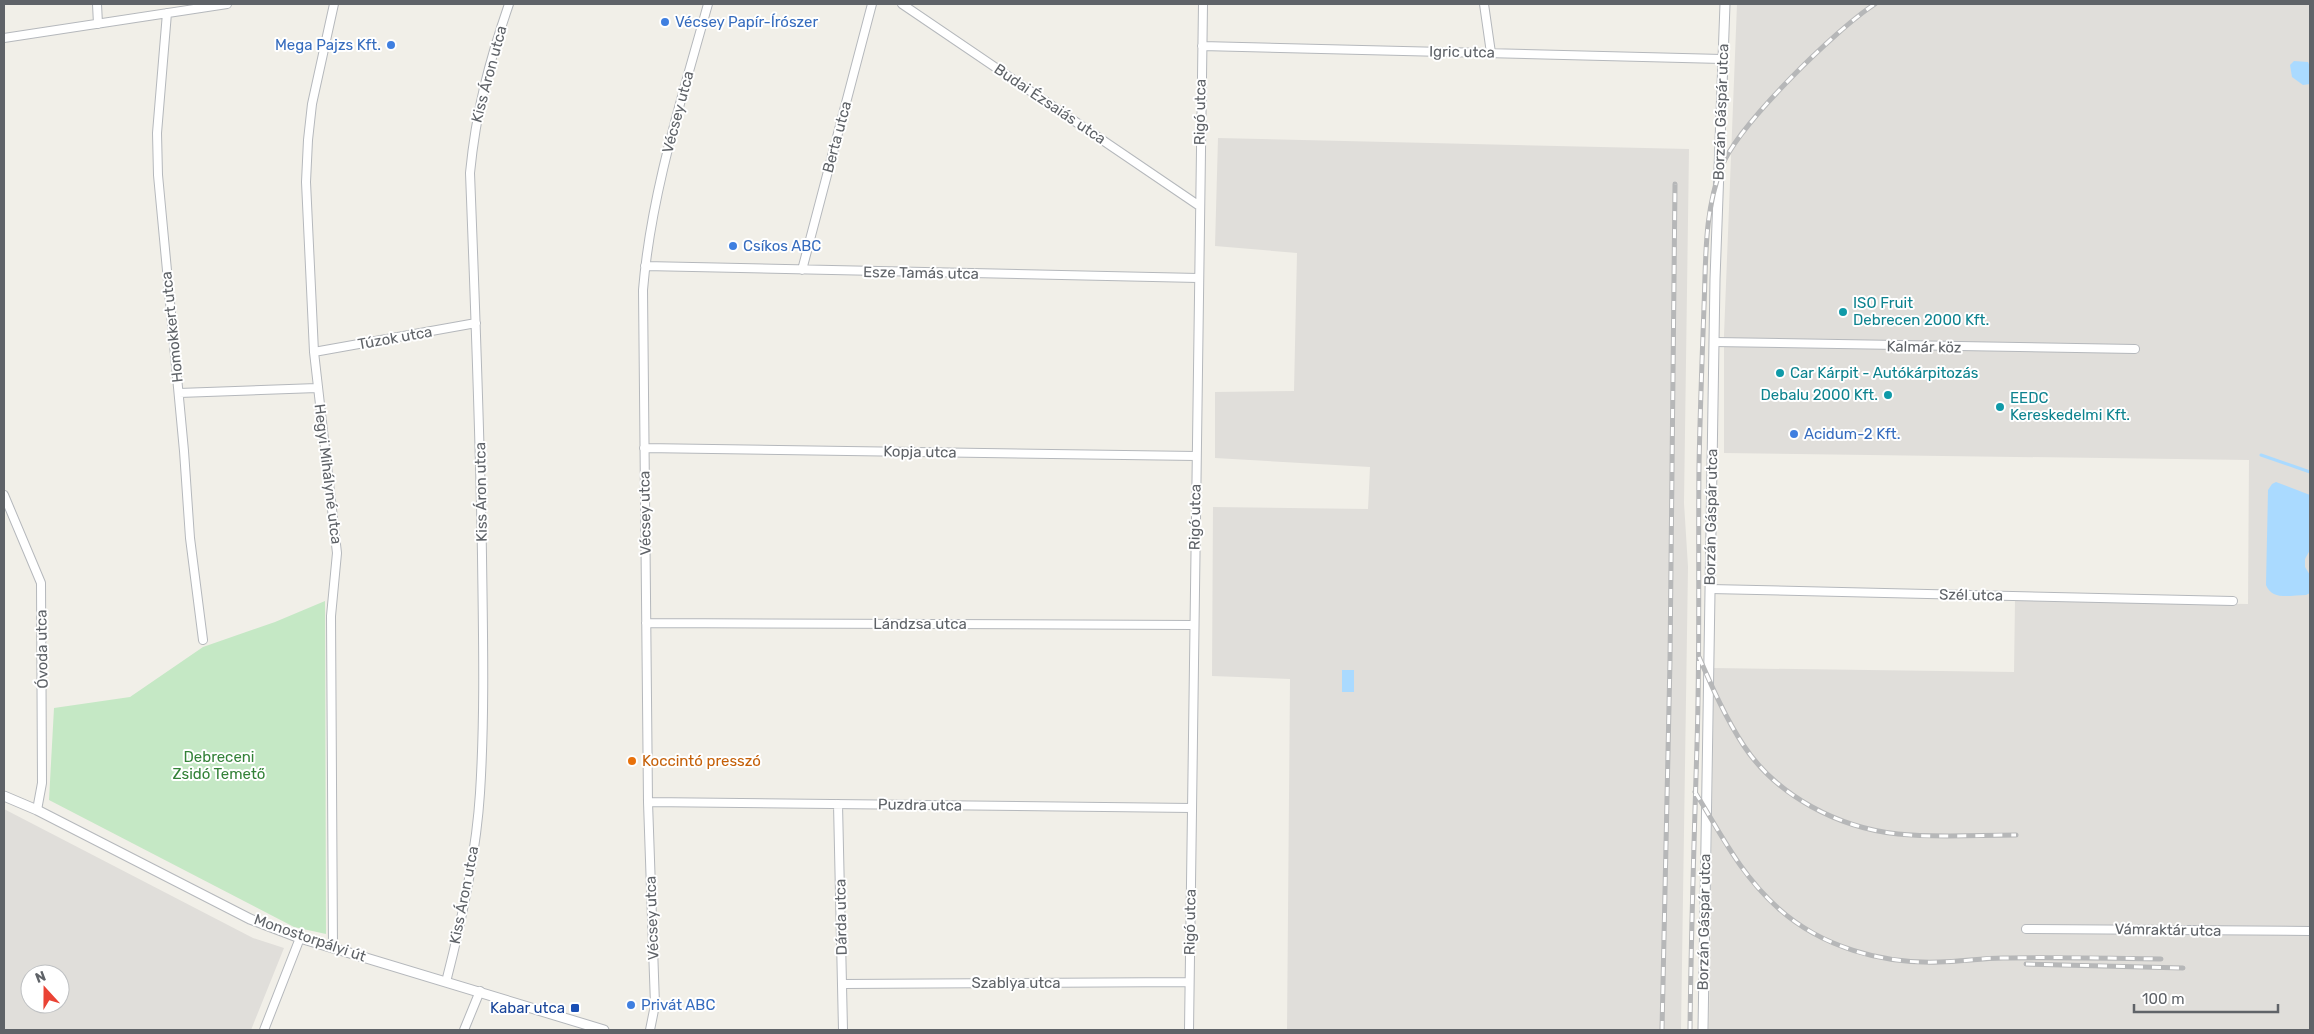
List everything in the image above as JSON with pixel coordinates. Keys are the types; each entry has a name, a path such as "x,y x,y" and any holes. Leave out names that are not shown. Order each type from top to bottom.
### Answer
{"street":[{"path":"97,4 98,24"},
{"path":"4,38 227,4"},
{"name":"Hegyi Mihályné utca","path":"333,948 331,616 337,553 317,388 306,182 308,140 318,71 334,4"},
{"name":"Kiss Áron utca","path":"446,982 460,925 474,847 480,794 483,676 476,323 470,173 474,129 483,86 509,4"},
{"name":"Vécsey utca","path":"650,1030 654,1005 648,802 643,290 645,266 663,170 708,4"},
{"name":"Berta utca","path":"802,270 872,4"},
{"name":"Budai Ézsaiás utca","path":"902,4 1198,205"},
{"name":"Rigó utca","path":"1189,1030 1198,205 1203,4"},
{"path":"1484,4 1491,53"},
{"name":"Borzán Gáspár utca","path":"1703,1030 1714,342 1725,4"},
{"name":"Homokkert utca","path":"167,13 157,153 190,538 203,640"},
{"name":"Igric utca","path":"1202,46 1722,59"},
{"name":"Esze Tamás utca","path":"645,266 1198,278"},
{"name":"Túzok utca","path":"314,352 476,323"},
{"name":"Kalmár köz","path":"1714,342 1921,347 2135,349"},
{"path":"178,393 317,388"},
{"name":"Kopja utca","path":"644,448 1196,456"},
{"name":"Óvoda utca","path":"4,495 41,583 42,783 36,810"},
{"name":"Szél utca","path":"1710,589 2233,601"},
{"name":"Lándzsa utca","path":"646,622 1194,625"},
{"name":"Monostorpályi út","path":"4,796 36,810 250,919 300,938 604,1030"},
{"name":"Puzdra utca","path":"648,802 1192,808"},
{"name":"Dárda utca","path":"838,804 843,1030"},
{"name":"Vámraktár utca","path":"2026,928 2310,931"},
{"path":"264,1030 300,938"},
{"name":"Szablya utca","path":"842,984 1190,982"},
{"path":"464,1030 480,991"}],"shaded area":[{"path":"1737,4 2310,4 2310,1030 1709,1030 1714,668 2014,672 2015,600 2248,604 2249,460 1724,453 1724,335"},
{"path":"1218,138 1689,149 1684,503 1688,567 1681,1030 1287,1030 1290,679 1212,676 1213,507 1368,509 1370,467 1215,458 1215,392 1294,391 1297,253 1215,246"},
{"path":"4,809 253,938 284,948 251,1030 4,1030"}],"green space":[{"name":"Debreceni Zsidó Temető","path":"325,601 326,934 294,927 49,800 54,708 130,697 203,647 275,622"}],"water":[{"path":"2294,61 2308,62 2310,67 2310,84 2303,85 2292,77 2290,65"},
{"path":"2276,482 2310,495 2310,550 2305,559 2305,567 2310,575 2310,593 2306,595 2277,595 2269,590 2266,585 2268,490"},
{"path":"1342,670 1354,670 1354,692 1342,692"}],"waterway":[{"path":"2261,455 2310,472"}],"railway":[{"path":"1690,1030 1698,710 1700,426 1706,253 1712,200 1722,166 1747,127 1767,103 1814,55 1858,16 1875,4"},
{"path":"1662,1030 1670,660 1675,184"},
{"path":"1699,657 1725,714 1744,746 1774,780 1811,806 1832,817 1876,831 1942,836 2016,835"},
{"path":"1695,792 1732,853 1765,895 1795,922 1833,943 1874,956 1917,962 1947,962 1995,958 2161,959"},
{"path":"2026,964 2183,968"}],"place":[{"name":"Vécsey Papír-Írószer","path":"665,22"},
{"name":"Mega Pajzs Kft.","path":"391,45"},
{"name":"Csíkos ABC","path":"733,246"},
{"name":"ISO Fruit Debrecen 2000 Kft.","path":"1843,312"},
{"name":"Car Kárpit - Autókárpitozás","path":"1780,373"},
{"name":"Debalu 2000 Kft.","path":"1888,395"},
{"name":"EEDC Kereskedelmi Kft.","path":"2000,407"},
{"name":"Acidum-2 Kft.","path":"1794,434"},
{"name":"Koccintó presszó","path":"632,761"},
{"name":"Privát ABC","path":"631,1005"},
{"name":"Kabar utca","path":"575,1008"}]}
